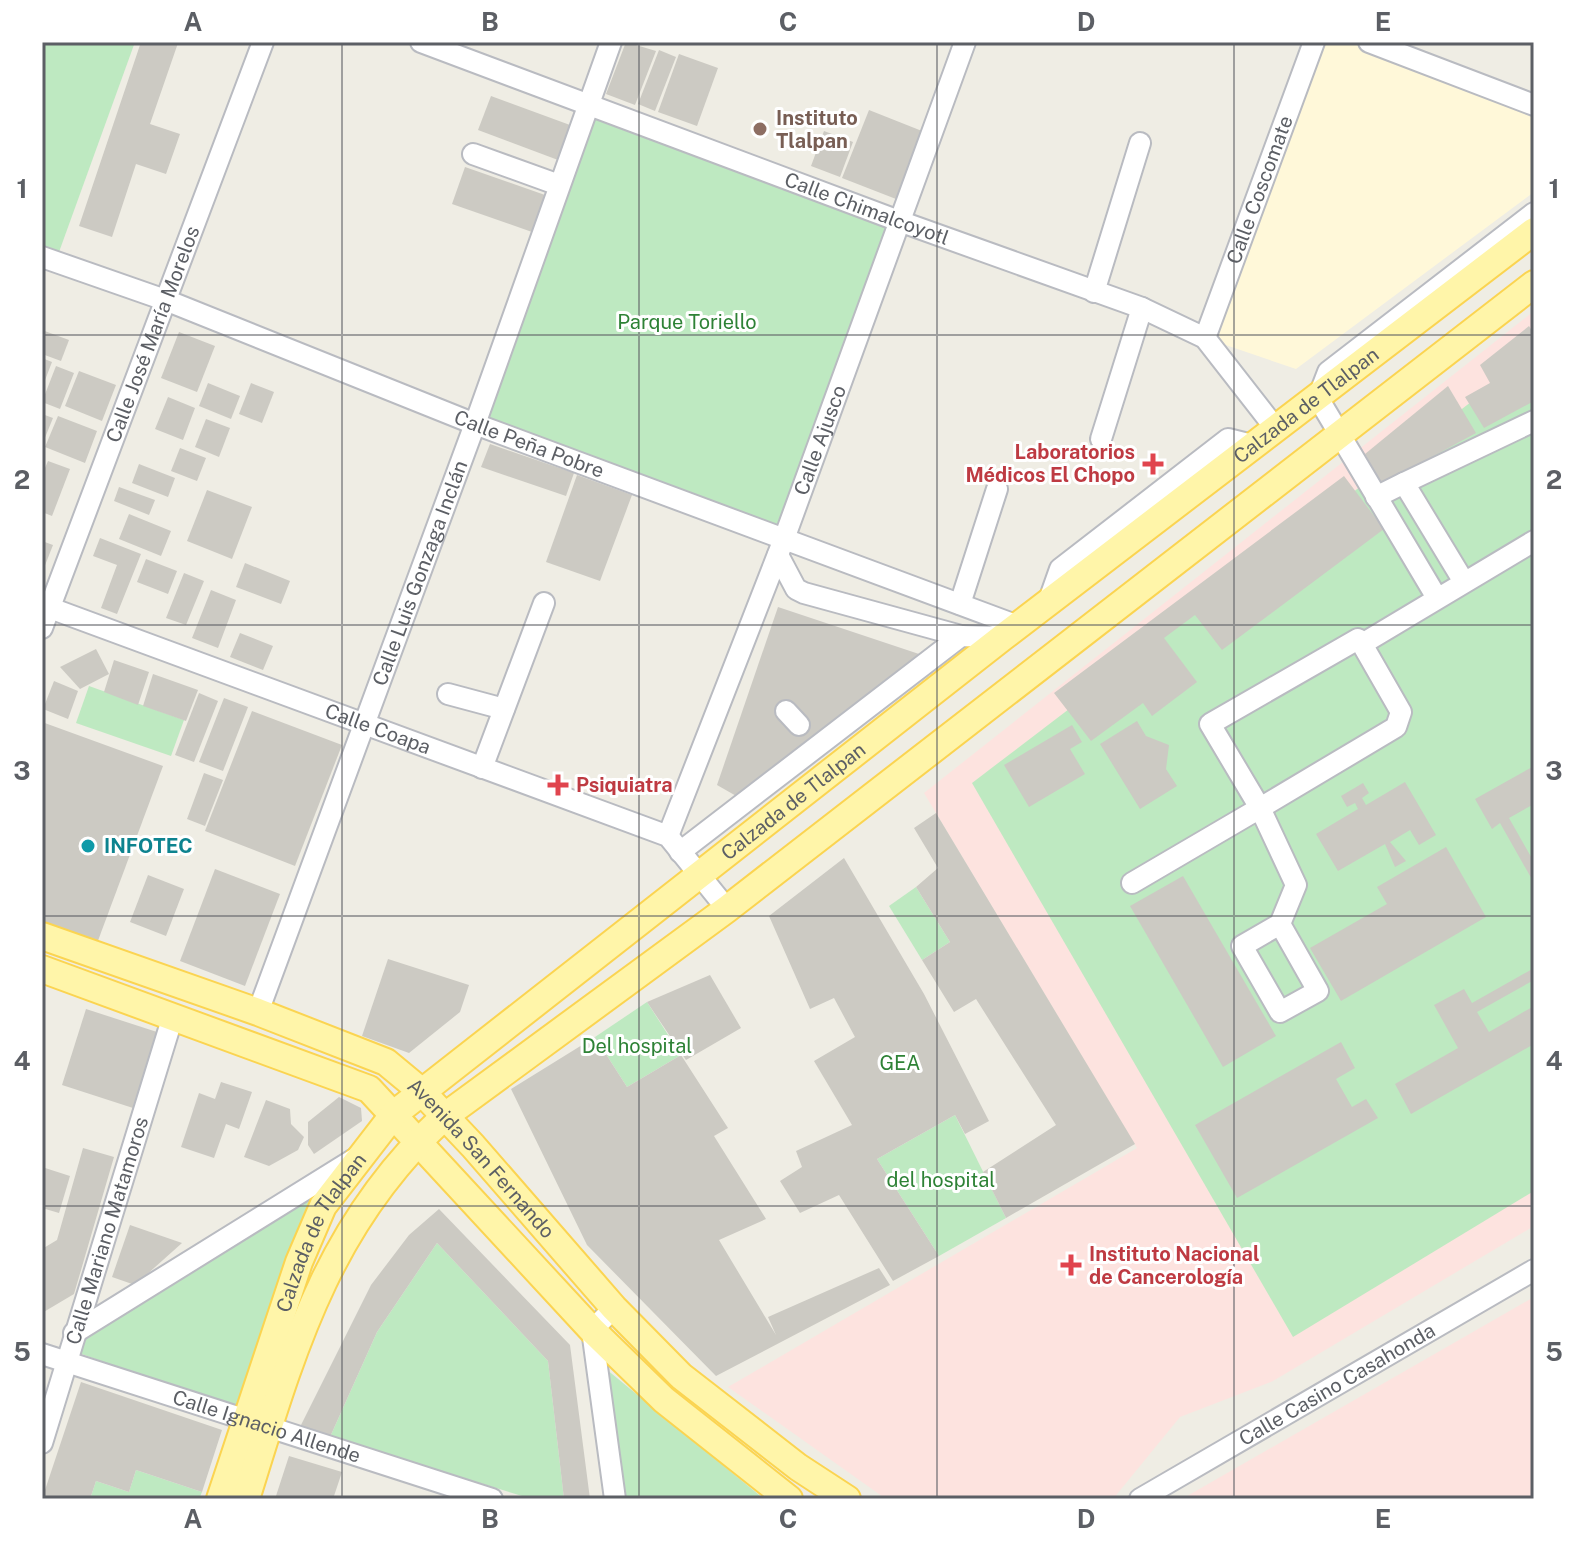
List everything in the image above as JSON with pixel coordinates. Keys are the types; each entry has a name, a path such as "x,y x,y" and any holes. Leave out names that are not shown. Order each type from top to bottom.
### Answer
{"main road":[{"name":"Calzada de Tlalpan","path":"246,1499 256,1424 299,1262 323,1206 394,1114 1011,631 1534,231"},
{"name":"Calzada de Tlalpan","path":"220,1499 328,1266 367,1207 418,1141 445,1116 727,909 1534,284"},
{"name":"Avenida San Fernando","path":"42,936 258,1012 386,1062 445,1116 614,1308 681,1376 798,1467 847,1499"},
{"name":"Avenida San Fernando","path":"42,969 369,1089 592,1330 664,1400 789,1499"}],"street":[{"name":"Calle José María Morelos","path":"42,628 46,607 168,301 263,42"},
{"name":"Calle Chimalcoyotl","path":"421,42 899,221 1142,308 1205,338 1276,429"},
{"name":"Calle Luis Gonzaga Inclán","path":"258,1012 475,424 611,42"},
{"name":"Calle Ajusco","path":"674,844 965,42"},
{"name":"Calle Coscomate","path":"1205,338 1314,42"},
{"path":"1369,42 1534,105"},
{"path":"1094,292 1140,143"},
{"path":"473,154 559,185"},
{"path":"1437,598 1318,398 1328,372 1534,213"},
{"name":"Calle Peña Pobre","path":"42,257 168,301 781,547 960,604 1011,631"},
{"path":"1101,439 1142,308"},
{"path":"1376,497 1534,421"},
{"path":"1404,483 1464,582"},
{"path":"960,604 997,489"},
{"path":"1362,644 1534,541"},
{"path":"781,547 796,589 804,593 961,636 1011,631"},
{"path":"482,768 544,603"},
{"name":"Calle Coapa","path":"46,607 482,768 674,844 727,909"},
{"path":"674,844 961,636"},
{"path":"1132,883 1260,808 1396,727 1401,712 1358,639 1210,724 1260,808 1296,885 1280,924"},
{"path":"448,694 504,709"},
{"name":"Calle Mariano Matamoros","path":"42,1443 173,1016"},
{"path":"74,1333 360,1155"},
{"name":"Calle Casino Casahonda","path":"1140,1499 1534,1270"},
{"path":"614,1308 592,1330 615,1499"},
{"name":"Calle Ignacio Allende","path":"42,1354 256,1424 438,1491 492,1499"}],"shaded area":[{"path":"1314,42 1369,42 1534,105 1534,192 1296,369 1205,338"},
{"path":"1534,311 1534,1226 1273,1381 1180,1417 1113,1499 886,1499 728,1387 1137,1148 924,793"},
{"path":"1534,1297 1534,1499 1182,1499"}],"green space":[{"path":"42,42 135,42 59,252 42,246"},
{"name":"Parque Toriello","path":"588,103 899,221 784,539 476,424"},
{"path":"1534,354 1534,1191 1293,1337 972,783"},
{"path":"89,686 184,720 171,756 76,723"},
{"path":"916,887 950,942 922,960 889,906"},
{"name":"Del hospital","path":"647,1002 681,1055 627,1087 595,1037"},
{"name":"del hospital","path":"955,1115 1006,1218 939,1256 877,1159"},
{"path":"318,1192 242,1412 79,1353 85,1339"},
{"path":"437,1243 548,1361 564,1499 532,1499 330,1437 377,1332"},
{"path":"606,1369 764,1499 622,1499"},
{"path":"136,1470 202,1492 199,1499 90,1499 96,1481 129,1492"}],"building":[{"path":"141,42 178,43 150,124 180,134 166,174 136,164 112,237 79,226"},
{"path":"626,42 656,51 635,105 606,94"},
{"path":"659,50 676,57 655,111 638,104"},
{"path":"679,54 718,68 697,126 658,112"},
{"path":"491,96 570,125 558,160 478,130"},
{"path":"869,110 922,131 896,199 842,178"},
{"path":"824,131 853,142 840,177 811,166"},
{"path":"465,167 545,195 532,232 452,204"},
{"path":"1529,326 1534,334 1534,401 1484,428 1465,397 1490,383 1480,365"},
{"path":"42,330 69,340 61,361 42,354"},
{"path":"179,332 215,346 197,392 161,378"},
{"path":"42,358 52,362 42,388"},
{"path":"56,366 74,373 60,409 42,402"},
{"path":"79,371 116,385 102,421 65,406"},
{"path":"208,383 240,396 231,419 199,406"},
{"path":"251,383 274,392 262,423 239,414"},
{"path":"1448,386 1476,433 1382,484 1365,454"},
{"path":"168,397 195,408 183,440 155,429"},
{"path":"42,414 53,418 42,445"},
{"path":"58,416 97,431 85,463 45,447"},
{"path":"206,419 230,428 219,457 195,447"},
{"path":"490,444 574,473 566,496 481,467"},
{"path":"180,448 206,458 197,481 171,471"},
{"path":"48,461 70,469 52,516 42,512 42,475"},
{"path":"139,464 175,478 168,497 132,483"},
{"path":"577,475 632,495 600,581 546,562"},
{"path":"1344,476 1384,529 1222,650 1195,615 1164,638 1197,682 1152,716 1143,703 1091,741 1054,693"},
{"path":"119,487 155,500 149,515 114,501"},
{"path":"207,490 252,507 232,559 187,541"},
{"path":"129,514 171,531 161,556 119,539"},
{"path":"100,538 141,554 117,614 101,608 117,565 93,556"},
{"path":"42,541 53,545 42,573"},
{"path":"146,559 177,571 168,594 137,582"},
{"path":"245,563 290,581 281,604 236,587"},
{"path":"184,573 204,581 186,625 166,618"},
{"path":"211,590 236,600 218,648 192,638"},
{"path":"778,607 925,656 738,797 717,785"},
{"path":"240,633 273,646 263,670 230,657"},
{"path":"96,649 109,674 80,689 60,667"},
{"path":"114,660 149,672 138,705 104,692"},
{"path":"153,674 198,690 186,721 143,706"},
{"path":"54,681 78,691 68,719 43,709"},
{"path":"199,693 218,701 194,762 175,755"},
{"path":"224,698 248,707 223,771 199,762"},
{"path":"252,711 342,745 295,866 205,831"},
{"path":"1137,721 1146,736 1169,745 1166,769 1177,786 1140,809 1100,744"},
{"name":"INFOTEC","path":"42,722 163,766 96,946 42,926"},
{"path":"1072,725 1082,742 1070,749 1085,774 1029,807 1004,765"},
{"path":"1534,766 1534,804 1509,818 1534,862 1534,883 1500,823 1492,829 1475,799"},
{"path":"204,773 223,780 205,826 187,819"},
{"path":"1405,782 1436,835 1419,845 1410,830 1390,842 1406,861 1395,867 1385,844 1338,871 1316,834 1358,809 1355,803 1347,807 1341,796 1363,783 1369,793 1362,798 1366,805"},
{"name":"GEA","path":"936,813 1135,1144 1006,1218 983,1172 1056,1125 976,999 954,1012 922,960 950,942 916,887 938,868 914,828"},
{"path":"1446,847 1486,917 1341,1001 1310,948 1387,904 1377,887"},
{"path":"844,858 924,994 989,1121 965,1134 955,1115 877,1159 939,1256 893,1281 839,1195 800,1213 780,1181 802,1167 796,1151 852,1125 814,1061 855,1037 834,998 810,1009 769,916"},
{"path":"215,869 280,894 245,986 180,961"},
{"path":"148,875 184,889 166,936 130,922"},
{"path":"1183,876 1276,1036 1223,1067 1130,906"},
{"path":"388,959 469,985 460,1012 409,1053 362,1036"},
{"path":"1534,968 1534,980 1477,1012 1489,1032 1534,1006 1534,1044 1411,1114 1395,1084 1458,1048 1434,1005 1464,989 1472,1003"},
{"path":"710,975 741,1028 686,1060 647,1002"},
{"path":"86,1009 157,1032 133,1108 62,1085"},
{"path":"595,1037 627,1087 681,1055 728,1128 714,1136 766,1219 719,1240 776,1335 768,1317 879,1268 890,1285 716,1376 587,1245 511,1089"},
{"path":"1341,1042 1355,1068 1336,1079 1352,1107 1366,1099 1378,1118 1237,1198 1195,1125"},
{"path":"221,1082 252,1092 239,1129 226,1124 214,1158 181,1147 199,1093 215,1099"},
{"path":"339,1097 361,1108 362,1121 314,1154 308,1145 308,1122"},
{"path":"266,1100 290,1109 291,1124 304,1137 298,1150 269,1166 244,1157"},
{"path":"83,1148 114,1157 74,1294 42,1313 42,1249 57,1240"},
{"path":"42,1167 70,1176 59,1213 42,1208"},
{"path":"439,1209 570,1345 590,1499 564,1499 548,1361 437,1243 377,1332 330,1437 300,1427 371,1285 409,1235"},
{"path":"130,1225 182,1243 135,1285 112,1277"},
{"path":"81,1382 222,1430 202,1492 136,1470 129,1492 96,1481 90,1499 42,1499"},
{"path":"289,1456 342,1472 333,1499 275,1499"}],"place":[{"name":"Instituto Tlalpan","path":"760,129"},
{"name":"Laboratorios Médicos El Chopo","path":"1153,464"},
{"name":"Psiquiatra","path":"558,785"},
{"name":"INFOTEC","path":"88,846"},
{"name":"Instituto Nacional de Cancerología","path":"1071,1265"}]}
